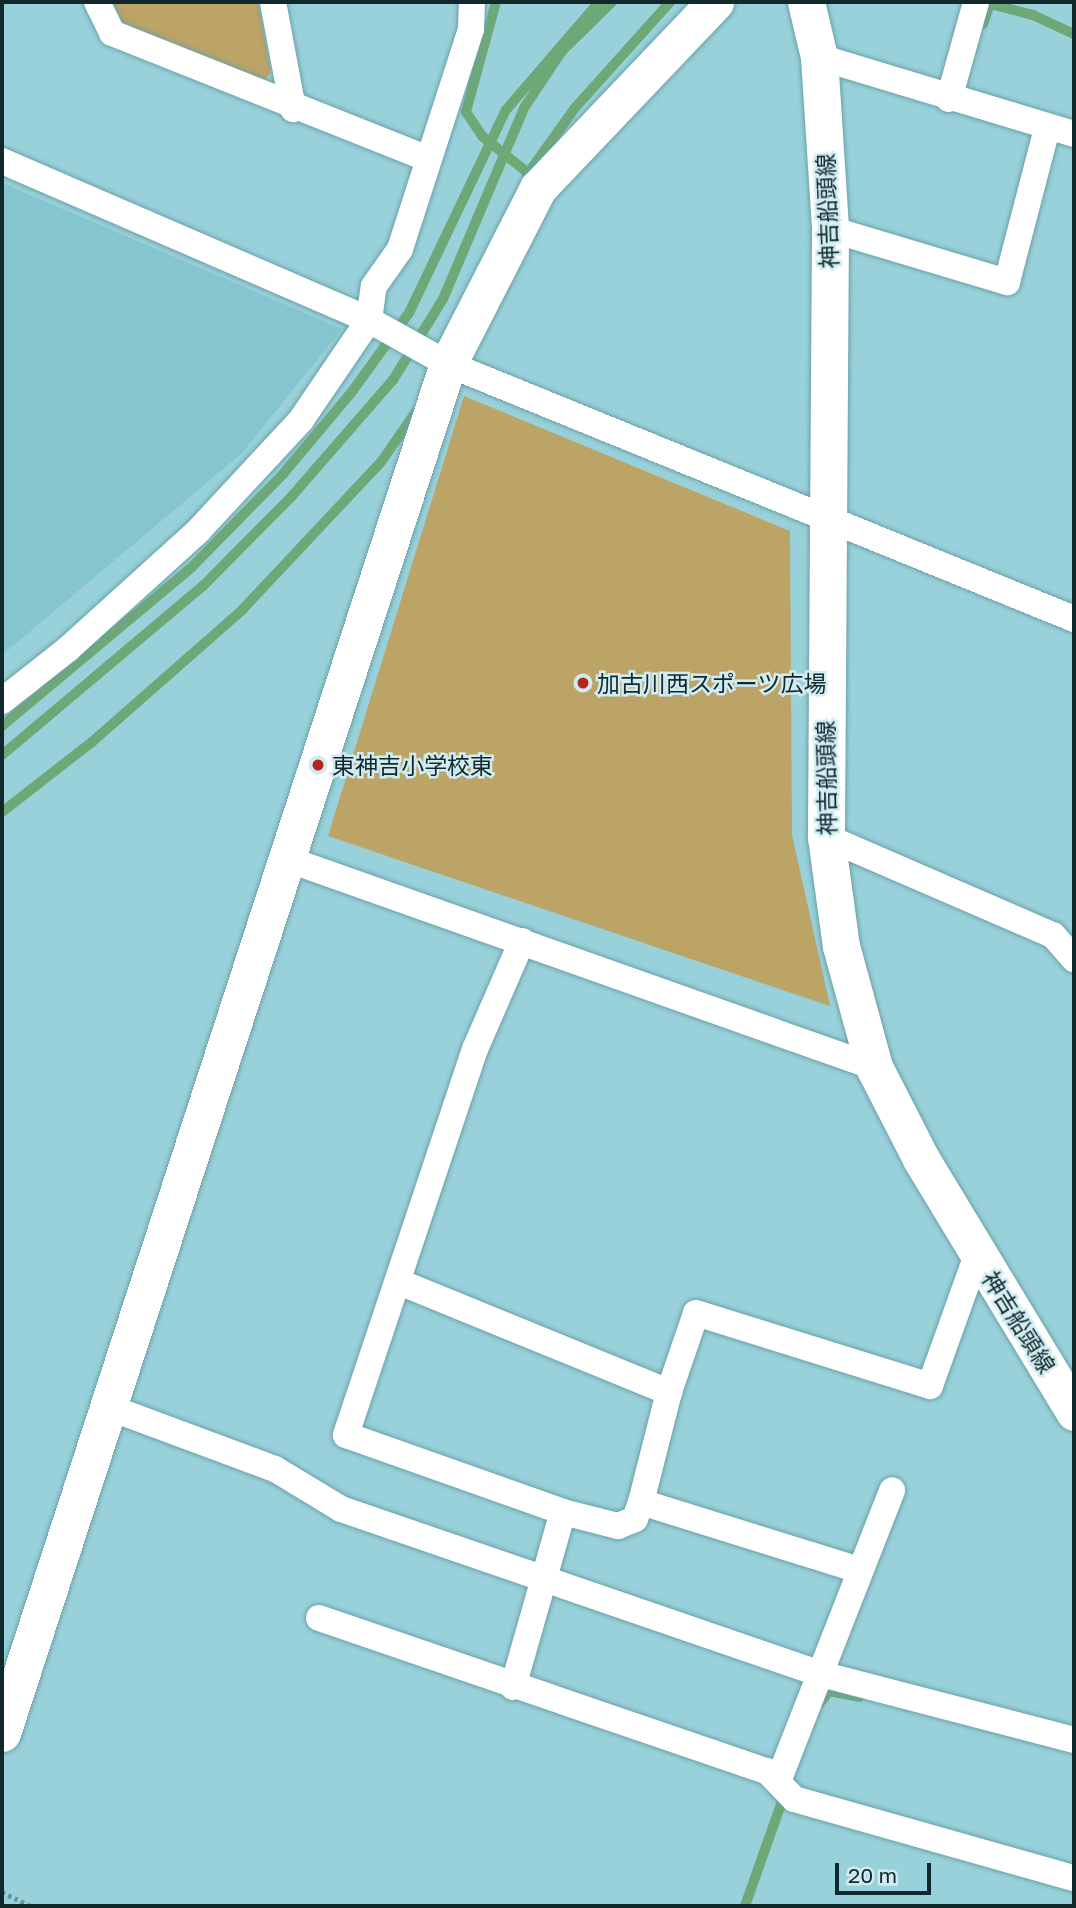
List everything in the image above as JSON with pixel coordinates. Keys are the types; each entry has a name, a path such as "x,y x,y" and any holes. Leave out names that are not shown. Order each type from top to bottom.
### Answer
{"street":[{"path":"97,2 112,33 293,109 428,159"},
{"path":"273,2 293,109"},
{"path":"2,701 68,649 198,531 301,420 369,320 374,286 400,249 471,29 472,2"},
{"path":"2,1733 448,364 538,188 715,2"},
{"name":"神吉船頭線","path":"806,2 819,57 830,229 824,517 825,837 841,946 874,1067 977,1255 1074,1412"},
{"path":"949,99 976,2"},
{"path":"819,57 949,99 1074,134"},
{"path":"830,229 1007,282 1047,128"},
{"path":"2,161 369,320 448,364 1074,619"},
{"path":"825,837 1053,935 1074,959"},
{"path":"287,859 874,1067"},
{"path":"522,941 475,1049 346,1435 563,1512 618,1526 635,1519 669,1392 696,1313 930,1386 977,1255"},
{"path":"399,1282 669,1392"},
{"path":"108,1407 275,1469 341,1509 545,1576 821,1674 1074,1740"},
{"path":"786,1789 821,1674 892,1490"},
{"path":"641,1502 859,1570"},
{"path":"513,1687 563,1512"},
{"path":"319,1618 513,1687 767,1771 786,1789 1074,1878"}],"path":[{"path":"2,1892 32,1906"}],"shaded area":[{"path":"113,2 258,2 271,72 263,83 123,24"},
{"path":"2,183 342,329 242,453 2,655"},
{"name":"加古川西スポーツ広場","path":"464,396 790,531 792,835 830,1006 328,836"}],"waterway":[{"path":"496,2 466,112 482,136 528,173"},
{"path":"2,726 190,569 283,474 351,393 409,313 506,110 599,2"},
{"path":"2,755 203,586 292,496 393,380 443,299 524,108 562,51 612,2"},
{"path":"527,175 574,109 670,2"},
{"path":"983,24 990,4 1033,15 1074,34"},
{"path":"2,812 92,742 242,610 381,462 415,413"},
{"path":"819,1704 829,1691 859,1697"},
{"path":"745,1906 785,1793"}],"place":[{"name":"加古川西スポーツ広場","path":"583,683"},
{"name":"東神吉小学校東","path":"318,765"}]}
